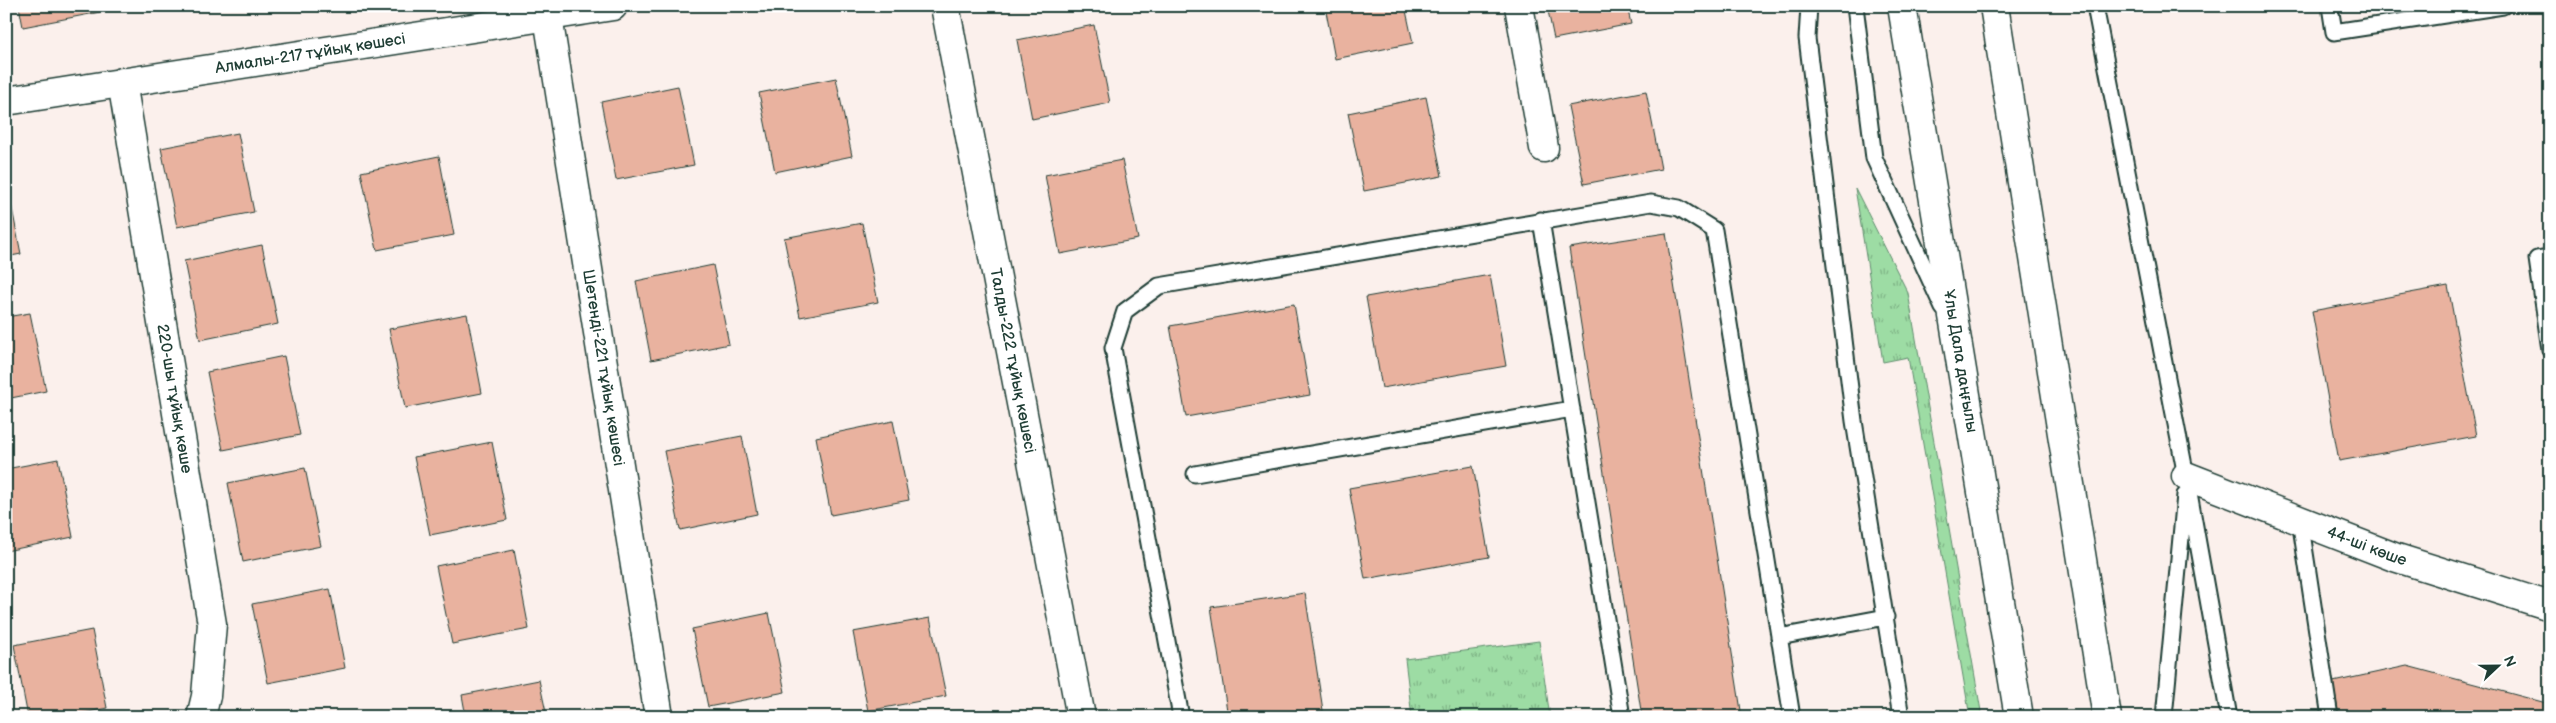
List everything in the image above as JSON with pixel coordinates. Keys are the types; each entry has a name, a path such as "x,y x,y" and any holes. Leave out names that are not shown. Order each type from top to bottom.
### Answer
{"street":[{"name":"Алмалы-217 тұйық көшесі","path":"6,101 613,6"},
{"name":"Талды-222 тұйық көшесі","path":"945,6 1080,717"},
{"path":"1519,6 1544,148"},
{"name":"Ұлы Дала даңғылы","path":"1902,6 2019,717"},
{"path":"1994,6 2107,717"},
{"name":"Шетенді-221 тұйық көшесі","path":"548,17 659,717"},
{"name":"220-шы тұйық көше","path":"122,82 212,624 206,696 201,717"},
{"name":"44-ші көше","path":"2186,476 2394,557 2550,606"}],"lane":[{"path":"1809,6 1807,38 1852,402 1901,717"},
{"path":"1855,6 1874,158 1956,337"},
{"path":"2095,6 2186,476 2229,717"},
{"path":"2330,6 2334,32 2502,6"},
{"path":"1181,717 1113,348 1125,311 1159,286 1541,220 1651,203 1679,208 1714,230 1792,717"},
{"path":"1541,220 1622,717"},
{"path":"2550,256 2537,259 2550,350"},
{"path":"1195,474 1572,409"},
{"path":"2164,717 2186,476"},
{"path":"2300,520 2330,717"},
{"path":"1779,637 1886,617"}],"green space":[{"path":"1855,188 1908,293 1982,717 1970,717 1908,357 1883,362"},
{"path":"1539,641 1550,717 1412,717 1405,659"}],"building":[{"path":"19,6 99,6 100,12 23,27"},
{"path":"1325,6 1405,6 1413,43 1335,59"},
{"path":"1547,6 1627,6 1631,24 1554,39"},
{"path":"1094,25 1110,103 1032,119 1017,40"},
{"path":"836,78 852,156 775,172 759,93"},
{"path":"678,86 694,165 616,180 601,102"},
{"path":"1646,91 1661,169 1584,184 1568,106"},
{"path":"1426,97 1442,176 1364,191 1348,113"},
{"path":"238,133 254,212 177,227 161,148"},
{"path":"439,156 454,235 377,250 361,172"},
{"path":"1122,160 1138,239 1060,254 1045,175"},
{"path":"6,178 21,254 6,257"},
{"path":"862,223 878,302 800,317 784,238"},
{"path":"1666,233 1742,717 1642,717 1569,248"},
{"path":"262,245 278,324 200,340 184,261"},
{"path":"713,265 729,344 651,360 636,281"},
{"path":"1490,275 1506,366 1382,388 1366,297"},
{"path":"2448,286 2476,436 2339,461 2312,311"},
{"path":"1294,304 1310,395 1186,417 1170,326"},
{"path":"30,313 46,391 6,399 6,317"},
{"path":"467,314 482,393 405,408 389,329"},
{"path":"284,356 300,435 223,450 207,372"},
{"path":"893,421 909,500 831,515 816,437"},
{"path":"742,436 757,514 680,530 664,451"},
{"path":"492,442 507,520 430,535 414,457"},
{"path":"58,459 73,537 6,551 6,469"},
{"path":"1473,466 1489,557 1365,579 1349,488"},
{"path":"305,468 321,546 243,562 228,483"},
{"path":"514,550 529,629 452,644 436,566"},
{"path":"330,589 345,668 268,683 252,604"},
{"path":"1305,593 1324,717 1228,717 1211,607"},
{"path":"769,613 785,692 708,707 692,629"},
{"path":"930,618 946,696 868,711 853,632"},
{"path":"92,630 107,708 65,717 28,717 14,645"},
{"path":"2407,666 2550,704 2550,717 2339,717 2333,682"},
{"path":"539,680 547,717 466,717 462,695"}]}
